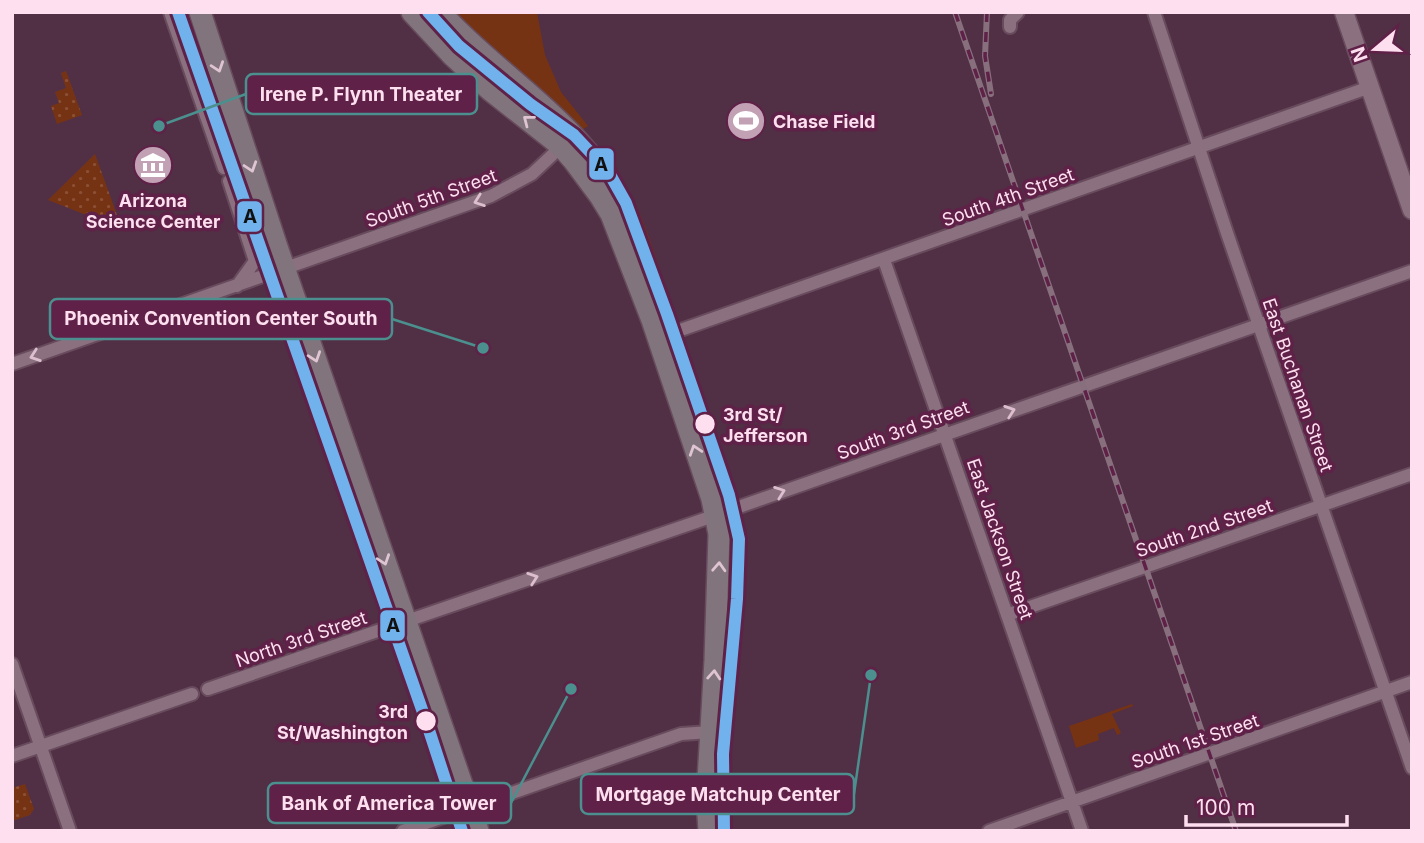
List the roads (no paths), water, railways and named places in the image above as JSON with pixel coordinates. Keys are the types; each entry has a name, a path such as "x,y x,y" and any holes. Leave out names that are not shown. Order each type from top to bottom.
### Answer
{"main road":[{"path":"200,12 285,269 478,831"},
{"path":"412,12 453,56 490,90 567,140"},
{"path":"440,12 615,192 629,223 645,278 655,329 715,515 720,557 707,798 709,831"},
{"path":"1344,12 1412,210"}],"street":[{"path":"170,12 224,168"},
{"path":"1010,27 1010,20 1018,12"},
{"name":"East Buchanan Street","path":"1154,12 1412,768"},
{"name":"South 4th Street","path":"655,329 884,260 1370,87"},
{"name":"South 5th Street","path":"12,364 491,196 523,180 567,140"},
{"path":"229,181 255,261 236,286"},
{"name":"East Jackson Street","path":"884,260 1082,831"},
{"name":"South 3rd Street","path":"405,622 1412,271"},
{"name":"South 2nd Street","path":"1007,615 1412,474"},
{"name":"North 3rd Street","path":"208,689 405,622"},
{"path":"12,664 70,831"},
{"name":"South 1st Street","path":"989,831 1412,682"},
{"path":"12,757 192,694"},
{"path":"403,831 681,734 710,732"}],"railway":[{"path":"955,12 1236,831"},
{"path":"987,12 985,56 991,94"}],"place":[{"name":"Chase Field","path":"746,121"},
{"name":"Irene P. Flynn Theater","path":"159,126"},
{"name":"Arizona Science Center","path":"153,165"},
{"name":"Phoenix Convention Center South","path":"483,348"},
{"name":"3rd St/ Jefferson","path":"705,424"},
{"name":"Mortgage Matchup Center","path":"871,675"},
{"name":"Bank of America Tower","path":"571,689"},
{"name":"3rd St/Washington","path":"426,721"}]}
